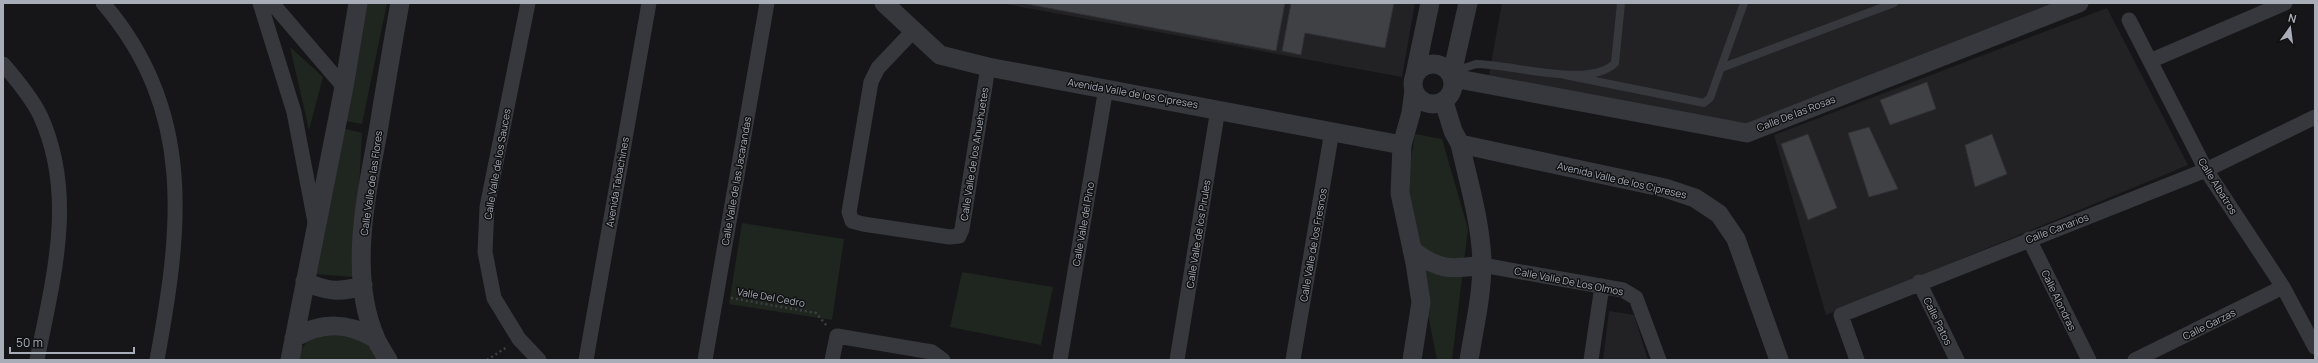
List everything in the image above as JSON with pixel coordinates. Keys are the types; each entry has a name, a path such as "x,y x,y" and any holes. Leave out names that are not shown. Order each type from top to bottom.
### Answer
{"street":[{"path":"103,3 133,43 150,74 165,117 172,159 176,195 176,232 171,282 157,360"},
{"path":"260,3 294,112 316,223"},
{"path":"272,3 344,87"},
{"path":"290,360 344,87 358,3"},
{"name":"Calle Valle de las Flores","path":"388,360 376,339 368,313 363,285 362,252 365,219 400,3"},
{"name":"Calle Valle de los Sauces","path":"528,3 487,207 485,252 494,298 520,339 539,360"},
{"name":"Avenida Tabachines","path":"586,360 649,3"},
{"name":"Calle Valle de las Jacarandas","path":"705,360 767,3"},
{"name":"Avenida Valle de los Cipreses","path":"884,3 940,55 988,67 1218,109 1402,145"},
{"path":"1412,360 1421,302 1400,193 1402,145 1411,113 1414,82 1430,3"},
{"path":"1453,76 1448,69 1437,64 1424,66 1414,82 1416,95 1426,103 1432,104 1444,102 1452,92 1453,76 1468,3"},
{"name":"Calle De las Rosas","path":"1453,76 1747,133 2079,3"},
{"path":"2150,61 2285,3"},
{"name":"Calle Albatros","path":"2129,20 2206,170 2284,287 2315,347"},
{"name":"Calle Valle de los Ahuehuetes","path":"914,30 878,68 871,82 849,212 852,221 942,236 959,236 962,229 988,67"},
{"path":"3,64 18,81 40,115 53,152 60,187 61,223 57,260 37,360"},
{"name":"Calle Valle del Pino","path":"1060,360 1106,88"},
{"path":"1444,102 1453,131 1460,144 1480,232 1482,265 1479,300 1469,360"},
{"name":"Calle Valle de los Pirules","path":"1177,360 1218,109"},
{"name":"Calle Canarios","path":"1857,360 1841,315 1919,282 2206,170 2315,116"},
{"name":"Calle Valle de los Fresnos","path":"1293,360 1332,131"},
{"name":"Avenida Valle de los Cipreses","path":"1460,144 1665,188 1695,198 1719,214 1736,239 1779,360"},
{"name":"Calle Alondras","path":"2029,239 2089,360"},
{"path":"1412,250 1427,262 1443,268 1454,269 1482,265"},
{"name":"Calle Valle De Los Olmos","path":"1482,265 1623,290 1636,298 1659,360"},
{"path":"305,281 327,290 352,289 363,285"},
{"name":"Calle Patos","path":"1919,282 1957,360"},
{"path":"1591,360 1602,286"},
{"name":"Calle Garzas","path":"2135,360 2284,287"},
{"path":"294,338 307,330 335,325 363,331 376,339"},
{"path":"832,360 837,336 932,352 943,360"}],"lane":[{"path":"1565,75 1598,73 1609,69 1615,63 1621,3"},
{"path":"1453,76 1464,68 1476,64 1565,75 1704,104 1710,98 1744,3"},
{"path":"1721,68 1894,3"}],"path":[{"name":"Valle Del Cedro","path":"716,295 816,313 837,336"},
{"path":"487,360 520,339"}],"shaded area":[{"path":"364,3 387,3 362,124 346,121"},
{"path":"1000,3 1415,3 1402,77"},
{"path":"1502,3 2057,3 1750,126 1489,75"},
{"path":"2107,8 2188,165 1826,315 1774,135"},
{"path":"290,47 323,77 309,130"},
{"path":"342,128 362,133 354,277 315,274"},
{"path":"1415,134 1442,139 1468,229 1452,360 1437,360 1408,213 1409,171"},
{"path":"742,223 844,239 832,320 729,304"},
{"path":"962,272 1053,287 1041,345 950,327"},
{"path":"1609,311 1634,315 1648,360 1603,360"},
{"path":"335,327 372,344 380,360 296,360 312,332"}],"building":[{"path":"1021,3 1285,3 1276,51"},
{"path":"1291,3 1394,3 1385,48 1305,33 1301,55 1282,51"},
{"path":"1927,82 1936,109 1890,125 1880,100"},
{"path":"1869,127 1898,189 1869,197 1848,133"},
{"path":"1808,134 1837,208 1808,220 1781,144"},
{"path":"1992,134 2007,174 1975,187 1965,145"}]}
